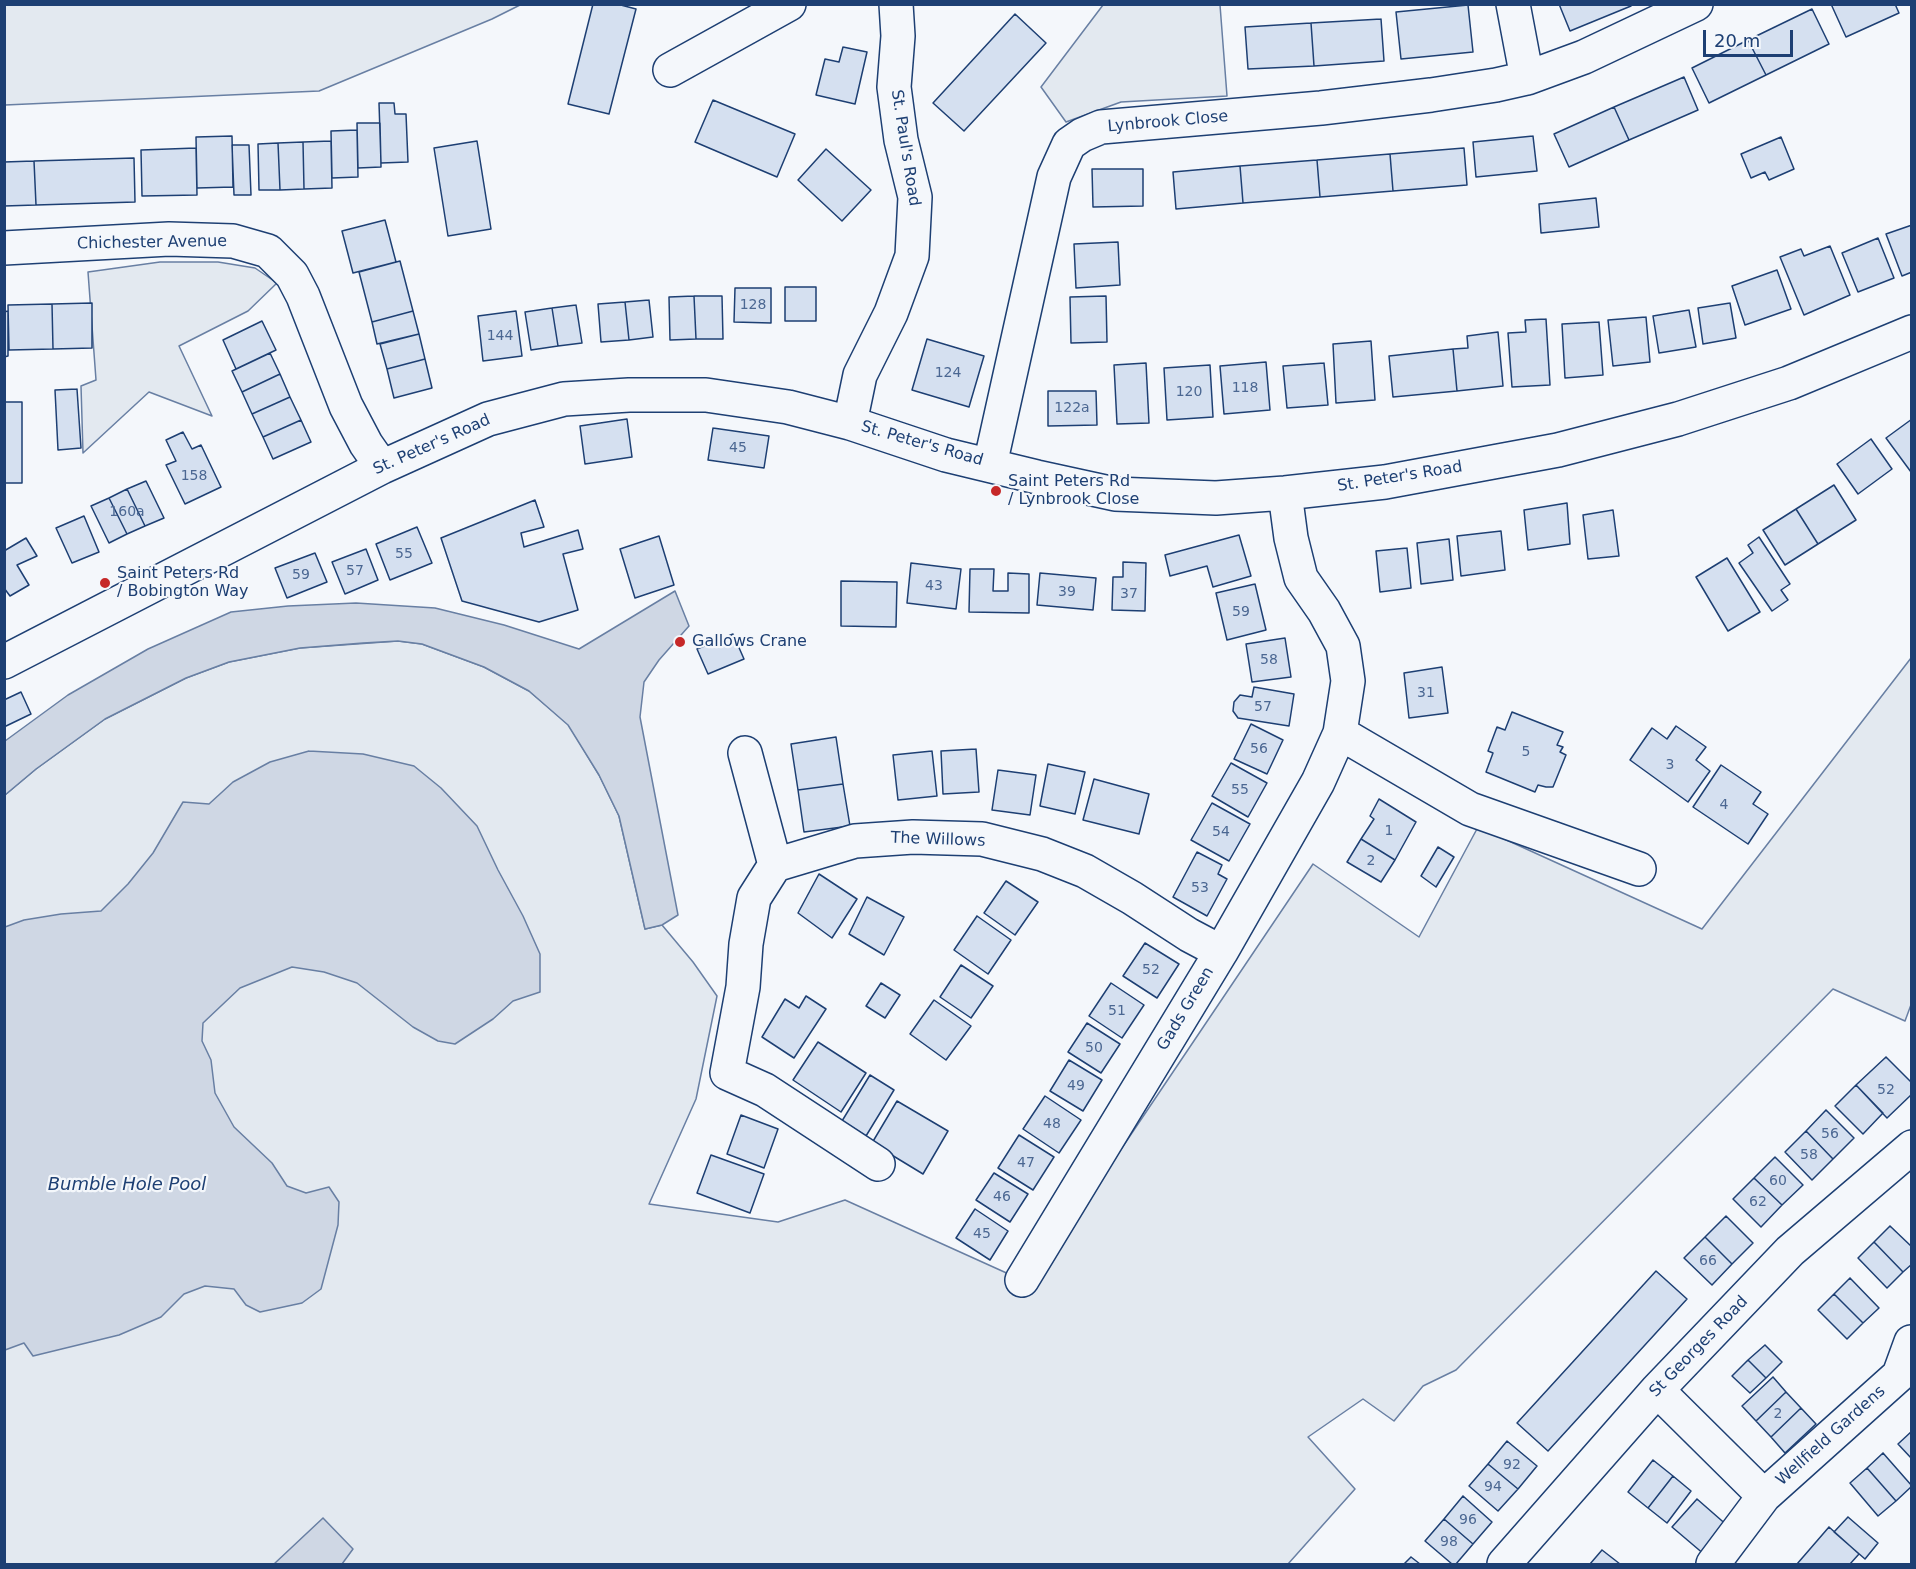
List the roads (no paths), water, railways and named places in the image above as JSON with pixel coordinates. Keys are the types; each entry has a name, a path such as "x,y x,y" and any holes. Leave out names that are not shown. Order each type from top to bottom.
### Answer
{"street":[{"path":"670,70 789,4"},
{"name":"St. Paul's Road","path":"850,423 860,375 891,313 912,256 915,197 902,140 894,87 898,36 896,4"},
{"path":"1513,4 1527,78"},
{"name":"Lynbrook Close","path":"990,465 1054,177 1069,144 1082,135 1101,127 1321,108 1431,95 1527,78 1584,57 1696,4"},
{"name":"Chichester Avenue","path":"4,248 169,239 232,241 268,251 292,275 303,296 346,406 366,444 382,467"},
{"name":"St. Peter's Road","path":"4,663 382,467 488,419 564,399 629,395 706,395 788,407 850,423 945,455 1115,494 1216,498 1385,482 1558,450 1678,419 1789,383 1911,332"},
{"name":"Gads Green","path":"1022,1280 1221,952 1318,782 1340,732 1348,681 1343,646 1324,611 1300,578 1291,538 1285,493"},
{"path":"1340,732 1470,809 1639,869"},
{"path":"745,753 775,865 754,898 746,944 743,987 727,1073 765,1090 878,1164"},
{"name":"The Willows","path":"775,865 855,841 913,837 982,839 1041,854 1085,871 1221,952"},
{"name":"St Georges Road","path":"1504,1564 1657,1390 1790,1251 1911,1147"},
{"name":"Wellfield Gardens","path":"1713,1564 1764,1496 1905,1378 1911,1342"},
{"name":"Wellfield Gardens","path":"1657,1390 1764,1496"}],"water":[{"path":"675,591 689,626 659,660 644,682 640,717 678,915 662,925 645,929 619,816 599,775 568,725 529,691 484,667 422,644 398,641 300,648 229,662 186,678 105,719 36,769 5,795 5,741 68,695 148,649 231,612 288,606 356,603 435,608 504,625 579,649"},
{"name":"Bumble Hole Pool","path":"309,751 363,754 414,766 441,788 477,826 523,916 540,954 540,992 513,1001 493,1019 455,1044 438,1041 413,1027 357,983 324,972 292,967 240,988 203,1023 202,1041 211,1060 215,1093 234,1127 272,1163 287,1186 306,1193 329,1187 339,1202 338,1225 321,1289 302,1303 260,1312 246,1305 234,1289 205,1286 184,1294 161,1317 119,1335 33,1356 24,1343 5,1350 5,927 24,920 101,911 128,884 153,853 183,802 209,804 233,782 270,762"},
{"path":"323,1518 353,1549 342,1564 274,1564"}],"place":[{"name":"Saint Peters Rd / Lynbrook Close","path":"996,491"},
{"name":"Saint Peters Rd / Bobington Way","path":"105,583"},
{"name":"Gallows Crane","path":"680,642"}]}
